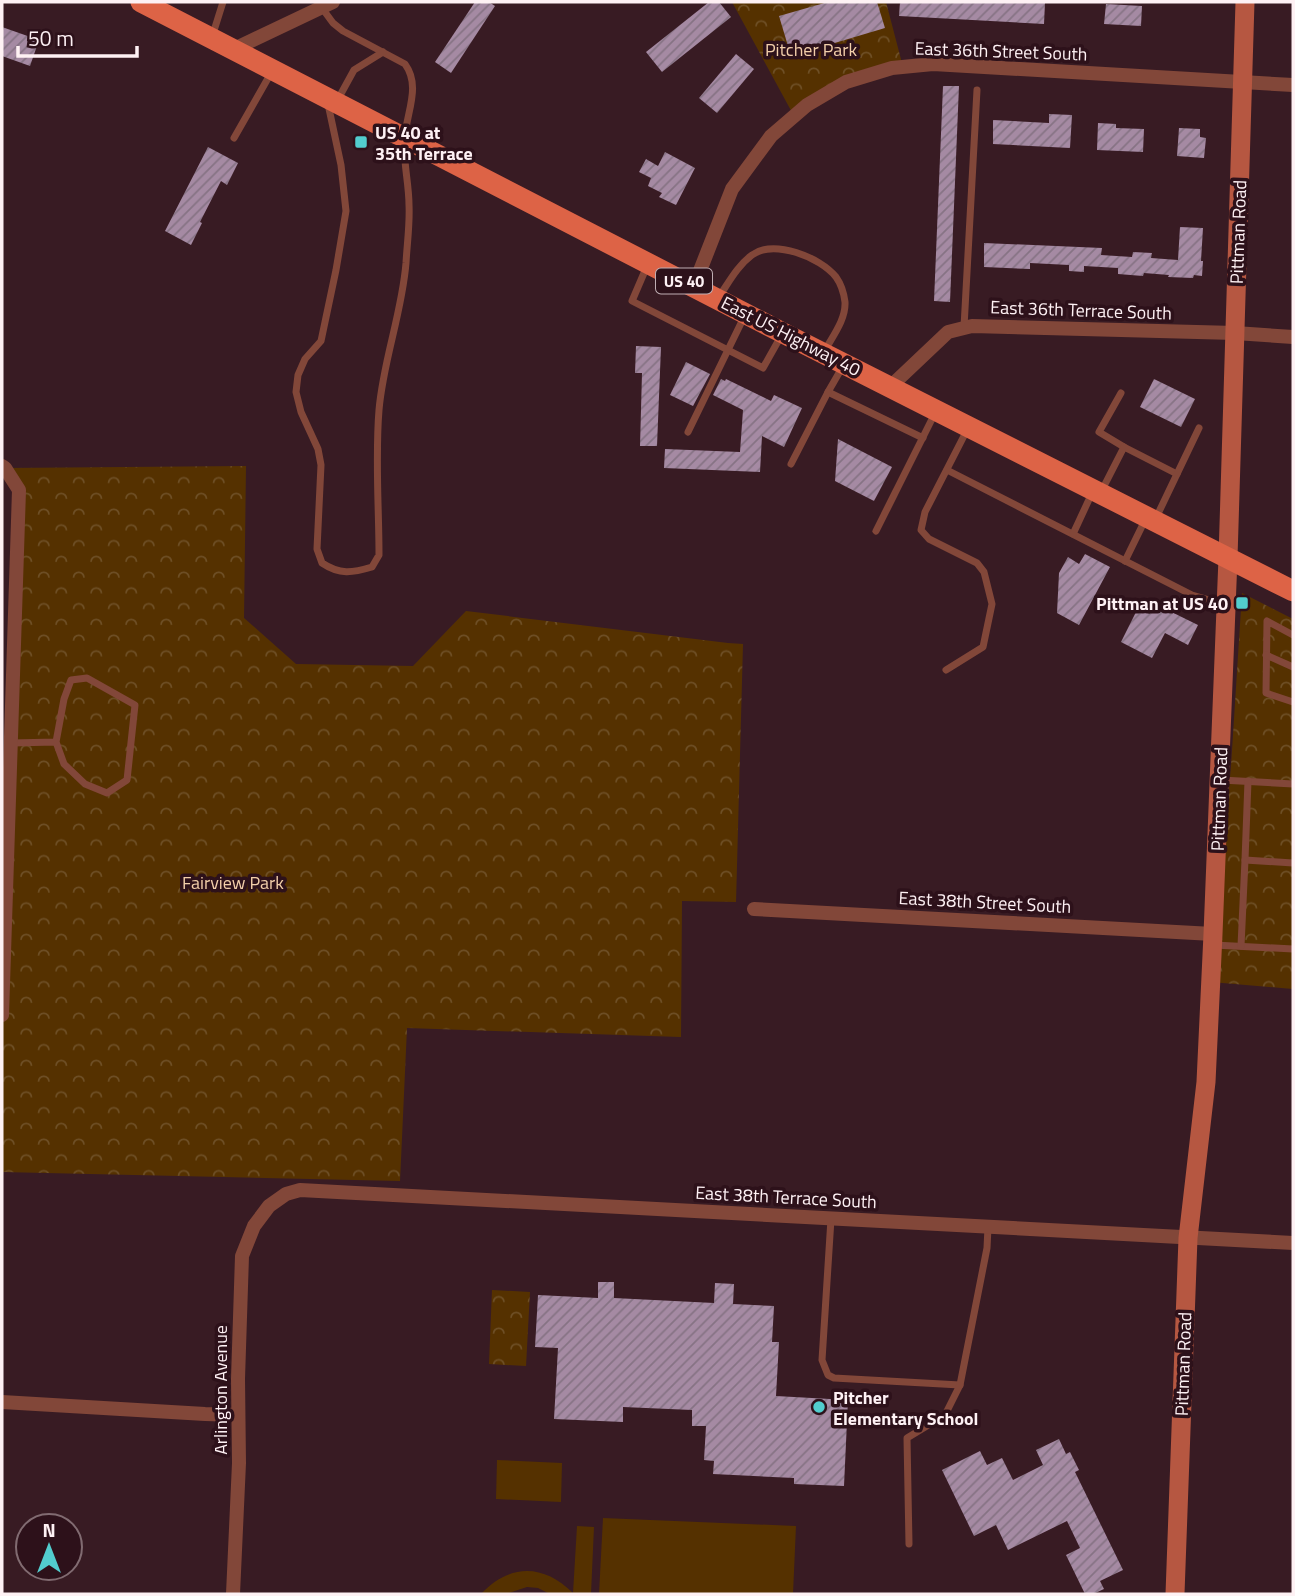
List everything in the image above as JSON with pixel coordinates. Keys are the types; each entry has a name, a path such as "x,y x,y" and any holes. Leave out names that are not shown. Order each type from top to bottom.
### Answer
{"main road":[{"name":"East US Highway 40","path":"141,2 1293,591"}],"street":[{"name":"Pittman Road","path":"1175,1594 1188,1238 1206,1082 1213,940 1227,605 1245,2"},
{"path":"234,49 327,4"},
{"name":"East 36th Street South","path":"694,286 732,189 771,136 807,105 846,82 892,68 933,64 1293,85"},
{"name":"East 36th Terrace South","path":"891,386 948,332 972,326 1293,337"},
{"path":"2,1015 19,490 4,467"},
{"name":"East 38th Street South","path":"754,909 1213,940"},
{"name":"East 38th Terrace South","path":"279,1199 300,1190 1293,1243"},
{"name":"Arlington Avenue","path":"233,1594 239,1463 242,1256 254,1226 269,1206 279,1199"},
{"path":"2,1402 238,1415"}],"lane":[{"path":"212,38 223,2"},
{"path":"327,4 333,23 343,32 383,52 405,64 412,77 413,92 404,137 409,206 406,267 379,410 379,555 372,568 353,572 332,570 322,563 317,549 321,464 296,392 304,359 321,341 346,211 331,99 354,70 383,52"},
{"path":"234,138 273,69"},
{"path":"964,328 977,90"},
{"path":"718,299 740,267 760,251 788,250 814,261 835,276 845,301 844,314 824,352"},
{"path":"649,263 632,301 763,369 783,332"},
{"path":"688,432 746,313"},
{"path":"791,464 845,363"},
{"path":"828,392 923,438"},
{"path":"1121,393 1099,432 1177,474"},
{"path":"876,531 936,410"},
{"path":"946,670 983,648 992,604 984,572 977,563 929,540 921,530 925,512 969,426"},
{"path":"1125,561 1177,474 1199,428"},
{"path":"1073,534 1124,447"},
{"path":"947,470 1192,595 1227,605"},
{"path":"1293,635 1267,621 1266,692 1293,702"},
{"path":"1266,655 1293,667"},
{"path":"87,677 135,705 127,780 107,793 85,784 64,764 56,742 64,699 71,680 87,677"},
{"path":"11,743 56,742"},
{"path":"1219,780 1293,784"},
{"path":"1241,946 1248,782"},
{"path":"1245,860 1293,863"},
{"path":"1213,940 1241,946 1293,949"},
{"path":"831,1219 822,1360 828,1375 834,1378 960,1385"},
{"path":"909,1544 908,1438 945,1415 960,1385 987,1248 988,1227"}],"green space":[{"name":"Pitcher Park","path":"732,2 886,2 903,67 846,82 794,116"},
{"name":"Fairview Park","path":"246,466 244,618 296,664 413,666 466,611 743,644 736,902 682,901 681,1037 407,1028 400,1181 2,1172 2,1015 19,491 5,468"},
{"path":"1242,593 1293,619 1293,989 1211,982 1231,766"},
{"path":"492,1290 530,1292 526,1366 489,1364"},
{"path":"497,1460 562,1463 561,1502 496,1499"},
{"path":"603,1518 796,1526 793,1594 599,1594"},
{"path":"577,1526 594,1527 591,1594 550,1594 538,1588 527,1587 506,1594 481,1594 504,1577 527,1571 550,1577 573,1593"}],"building":[{"path":"475,2 489,2 495,6 451,73 435,62"},
{"path":"709,2 719,2 731,17 662,72 646,52"},
{"path":"828,2 877,2 885,28 791,56 779,16"},
{"path":"900,2 1045,3 1044,24 899,16"},
{"path":"1106,4 1142,6 1141,26 1104,24"},
{"path":"2,27 39,40 30,66 2,56"},
{"path":"736,54 754,69 717,113 699,98"},
{"path":"943,86 959,86 950,302 934,301"},
{"path":"1049,114 1072,115 1070,148 993,144 993,120 1049,123"},
{"path":"1098,123 1116,124 1116,128 1144,129 1143,152 1097,150"},
{"path":"1179,128 1200,129 1200,137 1206,138 1204,158 1177,156"},
{"path":"208,147 238,163 227,185 221,181 191,245 165,231"},
{"path":"665,152 695,168 676,205 659,197 662,193 648,186 651,178 639,172 646,159 658,166"},
{"path":"1180,227 1203,228 1202,276 1194,275 1193,278 1144,273 1143,276 1118,274 1118,268 1084,266 1084,272 1069,271 1069,265 1030,263 1030,269 984,267 984,243 1102,248 1101,255 1132,257 1133,252 1152,253 1151,258 1178,260"},
{"path":"636,346 661,347 657,446 640,446 642,373 635,373"},
{"path":"686,362 710,374 693,406 670,395"},
{"path":"721,379 771,401 774,395 802,408 784,447 762,436 760,472 664,468 665,449 740,452 743,410 713,395"},
{"path":"1154,379 1195,399 1181,427 1140,407"},
{"path":"838,439 892,467 874,501 835,481"},
{"path":"1085,554 1110,567 1079,625 1057,613 1059,573 1068,557 1079,564"},
{"path":"1143,598 1198,625 1188,645 1165,633 1152,658 1121,642"},
{"path":"598,1282 614,1282 614,1298 714,1303 715,1283 734,1284 733,1304 774,1306 772,1342 779,1342 776,1396 848,1400 844,1486 794,1484 794,1478 713,1474 714,1461 704,1460 706,1426 692,1426 692,1410 623,1407 623,1422 554,1419 558,1348 535,1347 538,1295 598,1298"},
{"path":"1059,1439 1066,1454 1070,1452 1079,1470 1075,1472 1123,1570 1100,1581 1104,1589 1093,1594 1085,1594 1066,1555 1080,1548 1067,1521 1008,1550 996,1525 974,1536 942,1470 980,1451 987,1465 1002,1458 1013,1480 1043,1465 1036,1450"}],"place":[{"name":"US 40 at 35th Terrace","path":"361,142"},
{"name":"Pittman at US 40","path":"1242,603"},
{"name":"Pitcher Elementary School","path":"819,1407"}]}
